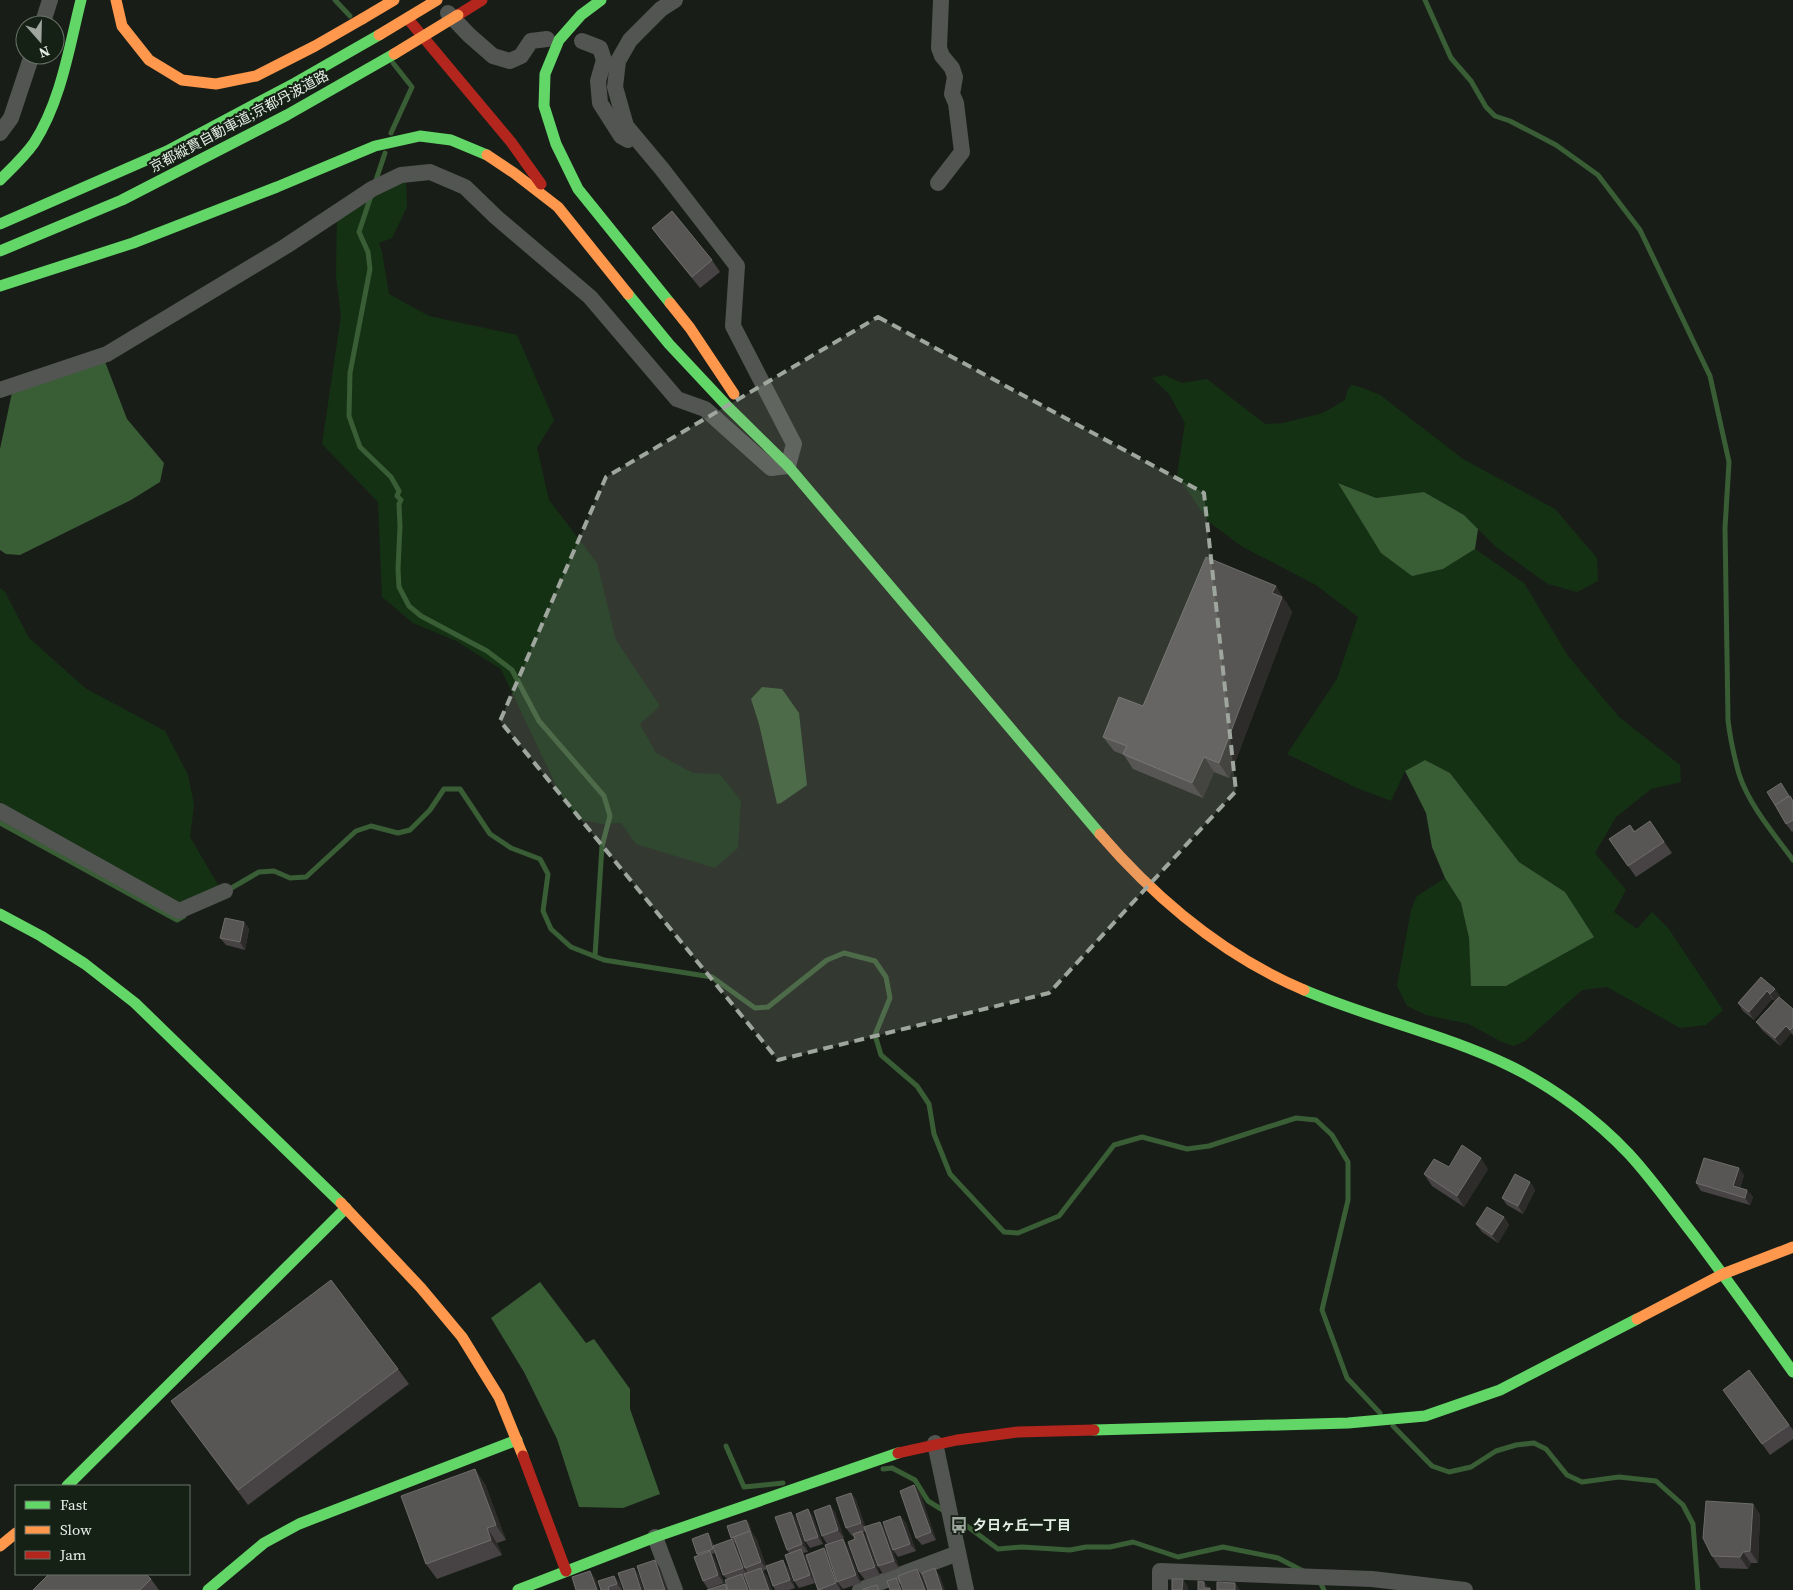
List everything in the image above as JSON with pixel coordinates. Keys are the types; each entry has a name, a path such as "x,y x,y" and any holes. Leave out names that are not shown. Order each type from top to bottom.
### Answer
{"main road":[{"path":"0,180 11,172 37,138 55,101 81,0"},
{"path":"116,0 122,26 149,60 182,80 216,84 256,76 315,46 393,0 511,142 558,207 669,344 728,407 788,466 1108,843 1146,883 1203,934 1244,961 1310,992 1463,1045 1518,1070 1573,1106 1620,1146 1660,1190 1793,1372"},
{"path":"411,0 443,37"},
{"name":"京都縦貫自動車道;京都丹波道路","path":"0,224 167,151 295,83 437,0"},
{"name":"京都縦貫自動車道;京都丹波道路","path":"0,251 122,200 287,115 394,54 482,0"},
{"path":"578,190 556,144 544,106 545,74 559,40 581,15 601,0"},
{"path":"0,286 133,242 277,187 375,146 420,136 451,140 485,154 514,173 558,207"},
{"path":"550,161 578,190 690,328 773,450"},
{"path":"0,914 85,964 135,1004 346,1208 421,1288 462,1337 499,1397 518,1440 566,1571"},
{"path":"69,1485 346,1208"},
{"path":"518,1590 655,1537 902,1452 935,1443 1018,1432 1348,1423 1425,1416 1500,1390 1723,1274 1793,1247"},
{"path":"208,1590 264,1543 299,1524 518,1440"},
{"path":"0,1546 15,1535"}],"street":[{"path":"45,15 50,0"},
{"path":"437,0 469,35 493,56 510,61 520,56 531,41 547,39"},
{"path":"0,390 107,354 286,246 372,189 401,175 430,172 464,187 496,217 590,297 677,399 705,409 771,468 788,466 794,444 733,326 737,266 626,126 615,87 618,60 630,40 661,9 676,0"},
{"path":"938,183 962,152 956,103 952,94 956,77 939,48 941,0"},
{"path":"582,41 600,48 604,60 598,81 600,103 621,136 649,154"},
{"path":"0,133 11,118 29,65"},
{"path":"0,811 179,912 225,891"},
{"path":"935,1443 966,1590"},
{"path":"655,1537 675,1590"},
{"path":"860,1590 958,1553"},
{"path":"1160,1590 1160,1571 1372,1579 1465,1590"}],"highlighted area":[{"path":"878,317 1204,493 1236,791 1049,993 778,1060 500,721 606,477"}],"shaded area":[{"path":"406,181 407,207 392,238 379,243 389,294 429,316 517,335 554,420 537,448 549,500 597,563 616,640 660,706 640,724 656,753 693,773 720,774 741,801 738,848 715,868 636,844 621,823 602,824 577,819 559,792 501,669 456,641 413,623 382,597 378,502 322,444 341,316 336,276 337,216"},
{"path":"104,359 127,419 164,463 160,482 131,500 20,555 6,554 0,550 0,449 13,388"},
{"path":"1164,375 1182,383 1207,379 1265,424 1283,423 1323,413 1345,400 1348,389 1352,385 1380,395 1463,459 1555,509 1597,558 1598,581 1577,592 1548,584 1496,547 1464,515 1424,492 1376,498 1339,483 1443,569 1475,549 1524,583 1568,656 1619,717 1680,765 1681,782 1651,789 1616,817 1595,853 1626,890 1614,912 1637,929 1652,912 1668,928 1723,1010 1706,1025 1680,1028 1607,987 1582,990 1525,1041 1514,1046 1502,1042 1469,1024 1426,1015 1407,1006 1397,986 1411,910 1417,896 1445,878 1461,903 1469,938 1472,985 1565,892 1519,862 1450,773 1425,760 1405,771 1391,801 1357,788 1287,754 1337,679 1358,617 1316,585 1241,546 1208,521 1177,475 1185,423 1169,394 1152,378"},
{"path":"1338,483 1376,498 1424,492 1464,515 1478,529 1475,549 1443,569 1412,576 1381,553"},
{"path":"0,588 5,592 29,638 85,688 165,731 188,775 194,805 190,837 221,890 182,907 0,808"},
{"path":"762,687 782,689 799,713 807,785 777,804 759,724 751,699"},
{"path":"1425,760 1450,773 1519,862 1565,892 1594,937 1506,986 1471,986 1469,938 1461,903 1445,878 1432,847 1426,813 1405,771"},
{"path":"540,1282 586,1343 594,1339 630,1389 630,1409 660,1494 623,1508 579,1507 557,1439 524,1372 491,1318"}],"building":[{"path":"672,211 712,260 692,277 652,228"},
{"path":"1206,557 1276,586 1272,593 1282,597 1219,763 1204,757 1192,783 1123,754 1127,746 1103,737 1119,697 1143,706"},
{"path":"1781,783 1789,796 1775,805 1767,792"},
{"path":"1790,796 1793,801 1793,820 1786,824 1775,805"},
{"path":"1650,821 1664,842 1628,866 1609,839 1630,825 1634,832"},
{"path":"225,918 244,922 240,942 220,938"},
{"path":"1761,977 1775,989 1770,994 1767,991 1749,1012 1738,1003"},
{"path":"1779,997 1793,1009 1793,1027 1790,1030 1786,1026 1775,1038 1756,1022"},
{"path":"1462,1145 1481,1158 1457,1196 1424,1174 1434,1159 1449,1167"},
{"path":"1704,1158 1739,1168 1733,1186 1747,1190 1745,1198 1696,1183"},
{"path":"1515,1174 1530,1182 1518,1206 1502,1198"},
{"path":"1487,1207 1504,1217 1492,1235 1476,1224"},
{"path":"331,1280 398,1369 238,1490 171,1401"},
{"path":"1749,1370 1789,1425 1762,1444 1723,1390"},
{"path":"475,1469 496,1525 487,1528 491,1540 426,1564 401,1496"},
{"path":"914,1485 931,1532 916,1538 900,1491"},
{"path":"851,1493 861,1523 846,1528 836,1498"},
{"path":"1706,1501 1753,1504 1750,1551 1743,1552 1740,1557 1712,1556 1703,1538"},
{"path":"830,1505 838,1530 822,1536 814,1511"},
{"path":"808,1509 818,1537 805,1541 796,1514"},
{"path":"791,1512 802,1544 787,1550 775,1517"},
{"path":"900,1516 910,1544 893,1550 883,1522"},
{"path":"746,1520 750,1531 731,1538 727,1526"},
{"path":"880,1522 894,1561 878,1566 864,1527"},
{"path":"750,1531 761,1562 745,1568 734,1537"},
{"path":"862,1531 875,1567 859,1572 848,1542 855,1539 853,1534"},
{"path":"708,1533 713,1549 697,1554 692,1539"},
{"path":"732,1539 743,1568 723,1575 713,1546"},
{"path":"843,1539 856,1575 837,1582 825,1545"},
{"path":"824,1548 836,1583 818,1590 806,1555"},
{"path":"801,1549 810,1575 794,1581 785,1555"},
{"path":"710,1551 718,1575 703,1581 694,1557"},
{"path":"655,1560 665,1590 645,1590 637,1566"},
{"path":"783,1560 790,1580 773,1586 766,1566"},
{"path":"634,1568 641,1590 624,1590 618,1573"},
{"path":"761,1568 769,1590 750,1590 744,1574"},
{"path":"935,1568 942,1590 928,1590 922,1573"},
{"path":"917,1569 925,1590 903,1590 898,1576"},
{"path":"590,1571 597,1590 576,1590 572,1577"},
{"path":"742,1574 748,1590 728,1590 725,1580"},
{"path":"48,1575 147,1575 151,1579 140,1590 33,1590"},
{"path":"614,1576 617,1584 608,1587 609,1590 601,1590 598,1581"},
{"path":"896,1578 901,1590 890,1590 887,1581"},
{"path":"1172,1579 1183,1579 1182,1590 1172,1590"},
{"path":"1198,1581 1204,1582 1204,1588 1210,1588 1210,1590 1198,1590"},
{"path":"1217,1582 1235,1583 1235,1590 1217,1590"},
{"path":"725,1584 727,1590 707,1590"},
{"path":"877,1585 879,1590 863,1590 863,1589"}],"waterway":[{"path":"335,0 350,16"},
{"path":"1425,0 1451,58 1471,81 1486,107 1495,116 1510,121 1556,145 1598,175 1640,230 1710,376 1729,462 1725,528 1728,720 1730,734 1743,786 1763,819 1793,860"},
{"path":"391,133 412,87 393,63"},
{"path":"375,183 385,153"},
{"path":"371,196 359,232 368,252 370,269 350,373 349,416 360,447 391,477 399,491 397,496 401,500 399,504 399,587 409,606 421,616 487,651 512,670 539,721 604,796 610,816 602,846 595,956"},
{"path":"228,890 259,872 274,871 290,878 306,877 356,831 371,826 398,833 410,830 430,810 444,789 460,789 490,834 511,848 540,859 548,874 543,911 551,929 571,947 604,960 712,977 755,1008 768,1007 827,960 844,953 875,961 886,977 890,998 875,1035 881,1055 917,1086 929,1104 934,1134 950,1174 1004,1232 1018,1233 1059,1216 1114,1145 1142,1137 1187,1149 1209,1146 1296,1118 1316,1120 1332,1135 1348,1162 1348,1200 1322,1310 1347,1378 1380,1413"},
{"path":"0,823 177,920 184,916"},
{"path":"1393,1426 1432,1466 1449,1472 1471,1467 1496,1451 1516,1445 1534,1443 1546,1449 1567,1475 1582,1482 1619,1477 1656,1481 1683,1505 1693,1524 1698,1590"},
{"path":"726,1446 744,1487 783,1483"},
{"path":"883,1469 892,1468 915,1480 928,1501 946,1512"},
{"path":"956,1518 998,1549 1022,1547 1070,1550 1086,1547 1110,1547 1133,1542 1178,1557 1223,1547 1278,1558 1303,1571"},
{"path":"1319,1580 1324,1590"}],"traffic: fast":[{"path":"0,180 34,143 51,110 63,74 81,0"},
{"path":"601,0 581,15 559,40 545,74 544,106 556,144 578,189 670,303"},
{"path":"0,224 167,151 295,83 379,35"},
{"path":"0,251 122,200 287,115 394,54"},
{"path":"0,286 133,243 277,187 375,146 420,136 451,140 487,155"},
{"path":"628,294 669,344 728,407 788,466"},
{"path":"788,466 1100,834"},
{"path":"0,914 41,936 85,964 135,1003 341,1203"},
{"path":"1304,990 1356,1010 1460,1045 1510,1066 1558,1094 1588,1116 1629,1154 1655,1184 1720,1270 1793,1372"},
{"path":"68,1485 346,1208"},
{"path":"1094,1430 1348,1423 1425,1416 1500,1390 1637,1319"},
{"path":"208,1590 264,1543 299,1524 517,1440"},
{"path":"518,1590 655,1537 898,1453"}],"traffic: slow":[{"path":"116,0 122,26 149,60 182,80 216,84 256,76 315,46 362,19"},
{"path":"362,19 394,0"},
{"path":"379,35 437,0"},
{"path":"394,54 458,15"},
{"path":"487,155 558,207 628,294"},
{"path":"670,303 690,328 734,394"},
{"path":"1100,834 1144,881 1193,924 1246,960 1304,990"},
{"path":"341,1203 421,1288 462,1337 499,1397 523,1456"},
{"path":"1637,1319 1723,1274 1793,1247"},
{"path":"0,1546 15,1534"}],"traffic: jam":[{"path":"458,15 482,0"},
{"path":"408,19 511,142 541,184"},
{"path":"898,1453 957,1440 1018,1432 1094,1430"},
{"path":"523,1456 566,1571"}],"place":[{"name":"夕日ヶ丘一丁目","path":"959,1525"}]}
